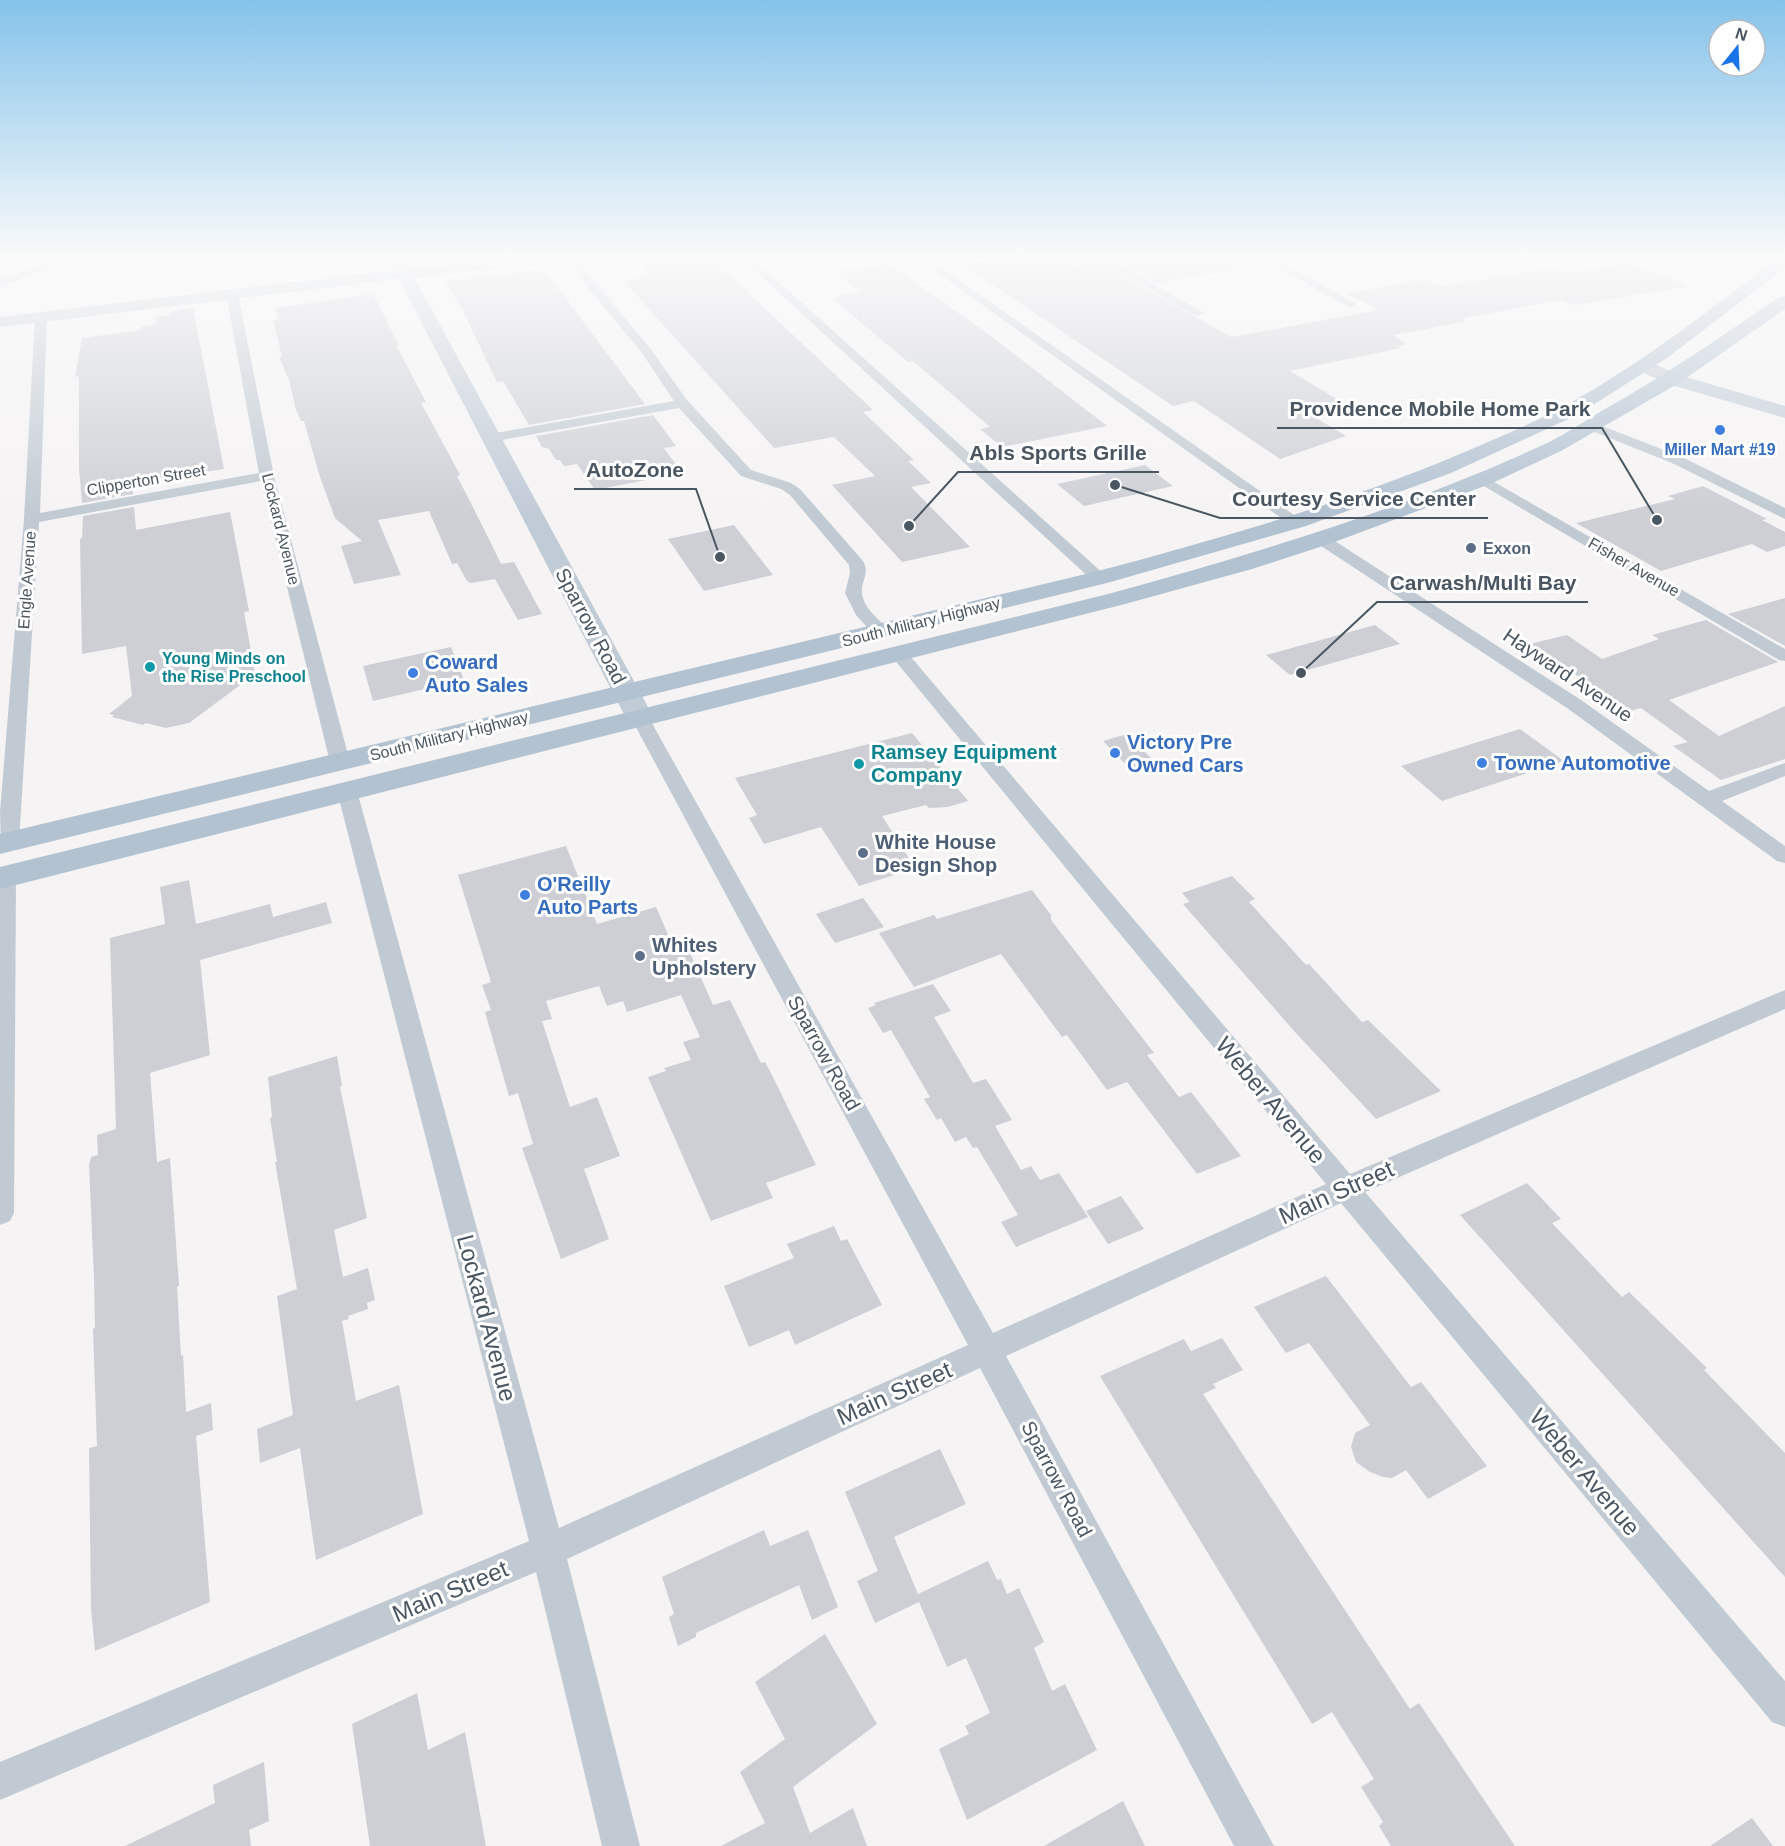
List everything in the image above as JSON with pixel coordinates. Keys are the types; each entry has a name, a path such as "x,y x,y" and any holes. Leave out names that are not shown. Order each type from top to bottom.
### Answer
{"main road":[{"name":"Sparrow Road","path":"442,343 490,438 640,718"},
{"name":"South Military Highway","path":"2,877 627,693 1099,578 1212,548 1296,522 1399,486 1532,430 1580,405 1645,366 1675,343"},
{"name":"South Military Highway","path":"4,843 640,718 1166,586 1321,539 1482,479 1554,447 1592,426 1672,379 1724,343"},
{"path":"1645,366 1672,379 1785,412"}],"street":[{"name":"Engle Avenue","path":"4,843 32,519 40,343"},
{"name":"Lockard Avenue","path":"241,343 267,476 343,777 548,1550 621,1846"},
{"path":"640,343 681,403 746,473 786,486 795,492 857,564 859,578 853,590 854,596 860,609 881,632"},
{"path":"840,343 1099,578"},
{"path":"1042,343 1296,522"},
{"path":"490,438 681,403"},
{"path":"1592,426 1685,464 1785,514"},
{"name":"Clipperton Street","path":"32,519 267,476"},
{"name":"Fisher Avenue","path":"1482,479 1785,656"},
{"name":"Hayward Avenue","path":"1321,539 1574,704 1785,856"},
{"name":"Weber Avenue","path":"899,654 1345,1188 1785,1709"},
{"name":"Sparrow Road","path":"640,718 1255,1846"},
{"path":"1708,799 1785,769"},
{"path":"0,1213 2,877"},
{"name":"Main Street","path":"0,1781 548,1550 1345,1188 1785,999"}],"building":[{"path":"81,343 200,343 224,469 132,483 133,494 82,503 79,468 79,376 75,377"},
{"path":"279,343 398,343 399,345 396,345 426,402 421,403 460,475 457,476 501,564 514,562 542,614 518,620 495,579 471,583 467,581 457,563 452,564 429,511 378,520 401,575 354,584 341,546 362,541 335,518 320,477 304,421 301,421 296,410 289,380 279,357 282,357"},
{"path":"478,343 599,343 645,404 529,425 503,381 497,382"},
{"path":"680,343 802,343 873,410 863,412 914,460 908,461 931,483 911,487 970,547 902,562 832,485 875,476 834,437 774,448"},
{"path":"886,343 1000,343 1107,426 1002,447 980,429 990,427 913,361 908,362"},
{"path":"1079,343 1406,344 1398,346 1401,348 1290,371 1342,402 1303,410 1346,436 1280,459 1194,401 1173,406"},
{"path":"653,415 676,446 664,448 682,473 595,490 577,464 564,466 560,460 556,460 549,449 542,447 536,436"},
{"path":"1145,465 1173,486 1084,506 1057,484"},
{"path":"1703,486 1767,519 1762,520 1785,532 1785,546 1767,552 1752,544 1661,571 1576,523 1675,499 1668,496"},
{"path":"134,507 136,530 230,512 249,611 244,612 255,674 189,723 166,728 146,723 143,725 112,717 114,715 109,714 132,696 126,646 82,654 80,539 82,538 83,516"},
{"path":"734,525 773,575 704,591 668,539"},
{"path":"1785,598 1785,646 1728,614"},
{"path":"1706,620 1778,662 1669,700 1719,736 1785,706 1785,759 1721,780 1673,746 1688,742 1641,708 1627,712 1571,671 1560,674 1521,646 1567,635 1602,659 1659,639 1652,635"},
{"path":"1375,625 1400,644 1290,675 1266,655"},
{"name":"Coward Auto Sales","path":"451,647 464,680 373,701 363,666"},
{"name":"Towne Automotive","path":"1520,729 1564,761 1442,801 1401,766"},
{"path":"912,733 968,801 948,807 929,808 926,805 882,816 912,863 897,868 901,873 859,886 821,827 764,844 749,818 757,815 735,778"},
{"name":"Victory Pre Owned Cars","path":"1127,734 1159,766 1135,774 1103,741"},
{"path":"566,846 597,924 656,907 674,948 686,944 713,1005 730,1000 761,1063 765,1062 771,1073 816,1165 766,1183 773,1198 711,1221 648,1077 666,1071 664,1068 691,1060 683,1042 700,1037 681,995 627,1012 623,1001 607,1006 599,986 546,1001 552,1019 542,1021 570,1107 597,1097 620,1156 584,1169 609,1239 561,1259 522,1148 533,1144 518,1093 509,1096 485,1012 491,1010 482,985 491,982 458,875"},
{"path":"1232,876 1255,899 1249,902 1306,965 1309,964 1362,1022 1368,1020 1441,1091 1376,1119 1295,1032 1183,904 1190,902 1182,893"},
{"path":"189,880 196,924 270,904 273,917 326,902 332,923 200,960 210,1055 150,1073 157,1162 170,1158 186,1412 211,1403 213,1430 196,1436 210,1602 95,1651 91,1608 89,1448 97,1446 93,1329 95,1328 94,1277 89,1165 91,1157 98,1155 97,1135 116,1129 110,938 165,924 160,887"},
{"path":"1032,890 1051,915 1051,920 1154,1053 1147,1055 1179,1097 1191,1092 1241,1156 1197,1174 1127,1082 1107,1090 1067,1035 1062,1037 1001,954 914,987 879,933 934,915 937,919"},
{"path":"863,898 884,927 835,943 816,914"},
{"path":"933,984 951,1011 934,1017 973,1083 986,1079 1012,1120 995,1126 1021,1170 1031,1166 1040,1180 1059,1173 1088,1217 1016,1247 1001,1222 1018,1215 977,1147 973,1148 966,1137 955,1142 941,1118 937,1120 924,1099 930,1097 891,1030 883,1033 868,1008 876,1005 874,1003"},
{"path":"337,1056 342,1086 340,1087 367,1218 334,1230 343,1277 368,1268 375,1300 367,1303 368,1309 348,1316 349,1319 342,1321 356,1401 399,1385 423,1514 316,1560 300,1448 260,1463 257,1429 293,1415 277,1296 297,1289 275,1162 277,1162 270,1118 272,1117 268,1077"},
{"path":"1527,1183 1561,1219 1552,1223 1622,1297 1629,1292 1707,1368 1704,1370 1785,1453 1785,1577 1460,1215"},
{"path":"1121,1196 1144,1229 1108,1244 1086,1211"},
{"path":"834,1226 841,1241 847,1239 882,1305 795,1345 789,1330 749,1347 724,1286 794,1258 787,1244"},
{"path":"1326,1276 1411,1387 1421,1382 1487,1466 1428,1499 1406,1470 1392,1478 1383,1477 1370,1472 1356,1462 1351,1447 1355,1433 1370,1425 1309,1343 1286,1353 1254,1307"},
{"path":"1222,1338 1243,1370 1213,1384 1216,1388 1203,1394 1410,1709 1419,1703 1515,1846 1391,1846 1379,1826 1383,1822 1361,1787 1374,1779 1332,1712 1312,1724 1100,1376 1184,1339 1191,1351"},
{"path":"940,1449 966,1504 894,1537 918,1594 988,1561 997,1580 1001,1579 1007,1594 1019,1588 1044,1642 1034,1648 1052,1691 1065,1684 1097,1750 967,1820 939,1749 969,1734 965,1726 990,1713 966,1658 947,1667 919,1602 875,1623 857,1581 878,1571 845,1492"},
{"path":"764,1530 770,1546 808,1530 838,1607 812,1620 799,1585 696,1633 696,1637 678,1646 669,1617 674,1614 662,1577"},
{"path":"825,1634 877,1724 793,1787 810,1833 853,1808 867,1846 721,1846 765,1823 740,1772 785,1739 755,1682"},
{"path":"417,1693 428,1750 465,1732 486,1846 370,1846 352,1724"},
{"path":"264,1762 269,1821 249,1830 251,1846 125,1846 215,1803 213,1785"},
{"path":"1123,1801 1145,1846 1044,1846"},
{"path":"1752,1818 1773,1846 1710,1846"}],"place":[{"name":"Miller Mart #19","path":"1720,430"},
{"name":"Courtesy Service Center","path":"1115,485"},
{"name":"Providence Mobile Home Park","path":"1657,520"},
{"name":"Abls Sports Grille","path":"909,526"},
{"name":"Exxon","path":"1471,548"},
{"name":"AutoZone","path":"720,557"},
{"name":"Young Minds on the Rise Preschool","path":"150,667"},
{"name":"Coward Auto Sales","path":"413,673"},
{"name":"Carwash/Multi Bay","path":"1301,673"},
{"name":"Victory Pre Owned Cars","path":"1115,753"},
{"name":"Towne Automotive","path":"1482,763"},
{"name":"Ramsey Equipment Company","path":"859,764"},
{"name":"White House Design Shop","path":"863,853"},
{"name":"O'Reilly Auto Parts","path":"525,895"},
{"name":"Whites Upholstery","path":"640,956"}]}
